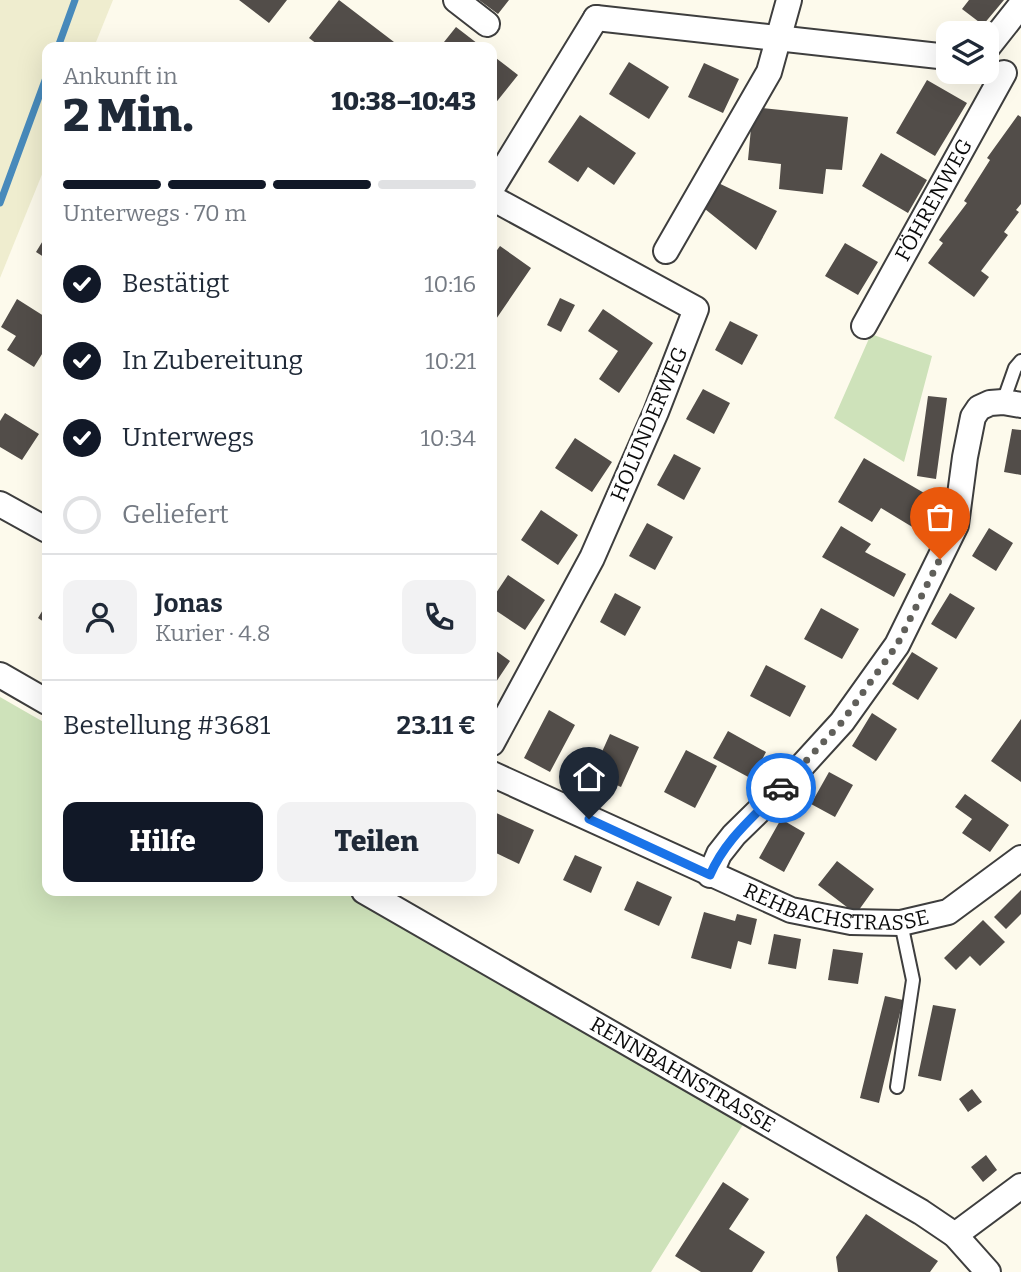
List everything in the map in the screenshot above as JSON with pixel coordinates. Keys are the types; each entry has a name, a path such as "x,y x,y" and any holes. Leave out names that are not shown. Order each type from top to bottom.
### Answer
{"street":[{"path":"456,0 487,24"},
{"path":"666,251 769,72 789,0"},
{"path":"999,33 1021,5"},
{"path":"497,179 593,9 777,38 936,56"},
{"name":"FÖHRENWEG","path":"864,327 1004,74"},
{"name":"HOLUNDERWEG","path":"497,201 696,309 656,412 592,558 497,734"},
{"path":"710,875 719,854 734,835 780,790 842,722 897,645 956,525 973,417 979,408 990,403 1012,403"},
{"path":"0,504 42,527"},
{"path":"0,675 42,699"},
{"name":"REHBACHSTRASSE","path":"497,776 791,910 851,922 901,923 948,912 1021,858"},
{"name":"RENNBAHNSTRASSE","path":"373,896 921,1212 955,1235 988,1272"},
{"path":"955,1235 1021,1186"}],"lane":[{"path":"1012,403 1016,368 1021,361"},
{"path":"897,1087 913,979 901,923"}],"shaded area":[{"path":"0,0 113,0 96,42 42,42 42,174 0,278"}],"green space":[{"path":"871,334 932,356 904,462 834,418"},
{"path":"0,697 42,721 42,896 354,896 744,1123 651,1272 0,1272"}],"building":[{"path":"239,0 287,0 269,23"},
{"path":"339,0 394,42 314,42 309,38"},
{"path":"479,0 509,0 498,14"},
{"path":"969,0 1004,0 986,21 978,21 962,9"},
{"path":"456,27 476,42 444,42"},
{"path":"497,59 518,75 497,101"},
{"path":"629,62 669,87 649,119 609,94"},
{"path":"704,63 739,79 723,113 688,97"},
{"path":"927,80 967,103 935,156 896,133"},
{"path":"753,107 848,117 842,170 826,169 823,194 779,189 781,164 748,160"},
{"path":"580,115 636,153 614,185 588,167 578,182 548,162"},
{"path":"1018,115 1021,117 1021,204 1016,210 1019,212 1004,232 1008,235 981,271 989,277 974,297 928,263 943,243 939,240 967,203 964,201 990,160 987,158"},
{"path":"881,153 927,180 908,213 862,186"},
{"path":"712,180 777,211 756,250 700,205"},
{"path":"42,242 42,256 36,252"},
{"path":"845,243 878,262 858,295 825,276"},
{"path":"500,246 531,268 497,318 497,250"},
{"path":"560,298 575,305 561,332 547,325"},
{"path":"17,299 42,315 42,354 34,367 7,350 16,336 1,327"},
{"path":"603,309 653,343 619,393 599,379 618,351 588,331"},
{"path":"730,321 758,335 742,365 715,350"},
{"path":"703,389 730,403 714,434 686,419"},
{"path":"928,396 947,398 936,479 917,476"},
{"path":"5,413 39,434 22,460 0,447 0,421"},
{"path":"1012,429 1021,430 1021,475 1004,472"},
{"path":"575,438 612,462 592,492 555,468"},
{"path":"674,454 701,468 684,500 657,485"},
{"path":"864,458 931,497 914,528 881,508 872,522 838,502"},
{"path":"541,510 578,535 558,565 521,540"},
{"path":"647,523 673,537 655,570 629,556"},
{"path":"841,526 871,544 865,552 906,574 894,597 822,557"},
{"path":"989,528 1013,543 996,571 972,556"},
{"path":"508,575 545,600 525,630 497,611 497,592"},
{"path":"615,593 641,607 625,636 600,622"},
{"path":"950,593 975,608 956,639 931,624"},
{"path":"821,608 859,629 842,659 804,639"},
{"path":"497,652 510,661 497,680"},
{"path":"912,652 938,668 918,700 892,684"},
{"path":"766,665 806,686 790,717 750,696"},
{"path":"549,710 575,725 550,772 524,758"},
{"path":"872,713 897,729 876,761 852,746"},
{"path":"1021,719 1021,782 991,761"},
{"path":"728,731 766,752 752,779 713,758"},
{"path":"610,734 639,747 621,787 592,774"},
{"path":"686,750 717,766 695,808 664,792"},
{"path":"829,772 853,785 835,817 811,804"},
{"path":"965,794 1009,825 990,852 962,833 972,819 955,807"},
{"path":"497,813 534,830 519,864 497,853"},
{"path":"781,819 805,833 784,872 759,858"},
{"path":"575,855 602,867 591,893 563,880"},
{"path":"837,861 874,889 856,914 818,885"},
{"path":"637,881 672,897 659,926 624,910"},
{"path":"1021,890 1021,914 1006,929 994,917"},
{"path":"704,912 735,921 737,914 757,919 751,945 738,941 731,969 691,958"},
{"path":"983,920 1005,942 980,966 970,956 956,970 944,958"},
{"path":"774,934 801,939 796,969 768,964"},
{"path":"833,949 863,953 858,984 828,980"},
{"path":"885,996 903,1000 879,1103 860,1098"},
{"path":"933,1005 956,1009 941,1081 918,1076"},
{"path":"972,1089 982,1102 968,1112 959,1099"},
{"path":"986,1155 997,1170 983,1182 971,1167"},
{"path":"723,1182 749,1199 729,1229 765,1252 752,1272 701,1272 675,1256"},
{"path":"866,1214 938,1261 930,1272 838,1272 836,1257"}],"waterway":[{"path":"60,42 75,0"},
{"path":"0,203 42,89"}],"way so far":[{"path":"781,788 842,722 897,645 940,559"}],"route":[{"path":"589,819 710,875 719,854 734,835 781,788"}]}
